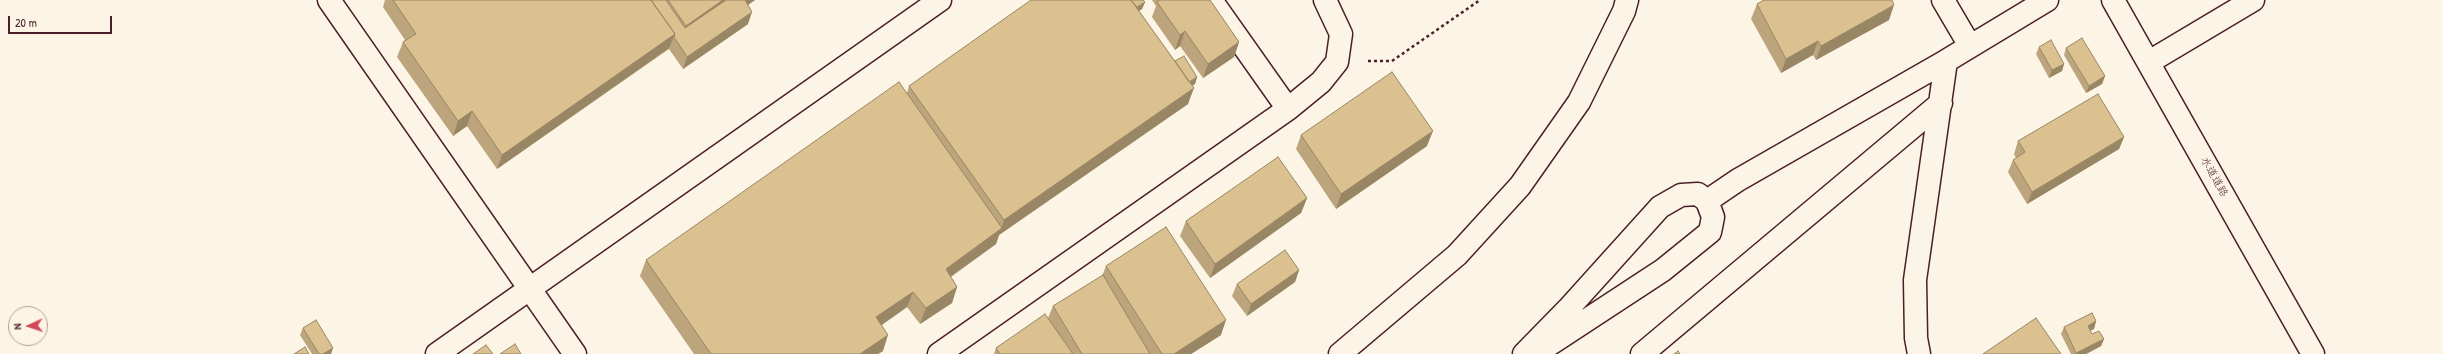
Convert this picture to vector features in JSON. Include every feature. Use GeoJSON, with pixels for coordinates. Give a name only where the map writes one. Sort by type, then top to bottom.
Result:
{"type":"FeatureCollection","features":[{"type":"Feature","properties":{"kind":"street"},"geometry":{"type":"LineString","coordinates":[[329,0],[574,354]]}},
{"type":"Feature","properties":{"kind":"street"},"geometry":{"type":"LineString","coordinates":[[437,354],[940,0]]}},
{"type":"Feature","properties":{"kind":"street"},"geometry":{"type":"LineString","coordinates":[[1211,0],[1288,109]]}},
{"type":"Feature","properties":{"kind":"street"},"geometry":{"type":"LineString","coordinates":[[939,354],[1288,109],[1321,82],[1337,62],[1341,34],[1325,0]]}},
{"type":"Feature","properties":{"kind":"street"},"geometry":{"type":"LineString","coordinates":[[1340,354],[1457,256],[1520,186],[1579,102],[1624,11],[1627,0]]}},
{"type":"Feature","properties":{"kind":"street"},"geometry":{"type":"LineString","coordinates":[[1944,0],[1970,46]]}},
{"type":"Feature","properties":{"kind":"street"},"geometry":{"type":"LineString","coordinates":[[1707,201],[1738,180],[1946,61],[2046,0]]}},
{"type":"Feature","properties":{"kind":"street","name":"水道道路"},"geometry":{"type":"LineString","coordinates":[[2113,0],[2313,354]]}},
{"type":"Feature","properties":{"kind":"street"},"geometry":{"type":"LineString","coordinates":[[2149,62],[2253,0]]}},
{"type":"Feature","properties":{"kind":"street"},"geometry":{"type":"LineString","coordinates":[[1919,354],[1916,338],[1915,280],[1946,61]]}},
{"type":"Feature","properties":{"kind":"street"},"geometry":{"type":"LineString","coordinates":[[1642,354],[1941,103]]}},
{"type":"Feature","properties":{"kind":"street"},"geometry":{"type":"LineString","coordinates":[[1524,354],[1568,309],[1660,207],[1681,195],[1698,194],[1707,201],[1713,217],[1710,232],[1663,270],[1535,354]]}},
{"type":"Feature","properties":{"kind":"path"},"geometry":{"type":"LineString","coordinates":[[1337,62],[1392,61],[1480,0]]}},
{"type":"Feature","properties":{"kind":"building"},"geometry":{"type":"Polygon","coordinates":[[[393,0],[651,0],[675,34],[502,155],[472,111],[458,121],[403,42],[416,34],[393,0]]]}},
{"type":"Feature","properties":{"kind":"building"},"geometry":{"type":"Polygon","coordinates":[[[651,0],[666,0],[685,28],[726,0],[745,0],[752,12],[687,57],[674,37],[675,34],[651,0]]]}},
{"type":"Feature","properties":{"kind":"building"},"geometry":{"type":"Polygon","coordinates":[[[668,0],[723,0],[686,26],[668,0]]]}},
{"type":"Feature","properties":{"kind":"building"},"geometry":{"type":"Polygon","coordinates":[[[1031,0],[1131,0],[1194,88],[1004,220],[909,86],[1031,0]]]}},
{"type":"Feature","properties":{"kind":"building"},"geometry":{"type":"Polygon","coordinates":[[[1131,0],[1143,0],[1145,2],[1137,7],[1131,0]]]}},
{"type":"Feature","properties":{"kind":"building"},"geometry":{"type":"Polygon","coordinates":[[[1160,0],[1210,0],[1239,42],[1208,64],[1185,31],[1180,35],[1157,2],[1160,0]]]}},
{"type":"Feature","properties":{"kind":"building"},"geometry":{"type":"Polygon","coordinates":[[[1764,0],[1892,0],[1894,5],[1821,46],[1818,41],[1786,59],[1757,4],[1764,0]]]}},
{"type":"Feature","properties":{"kind":"building"},"geometry":{"type":"Polygon","coordinates":[[[2082,38],[2105,76],[2089,86],[2066,48],[2082,38]]]}},
{"type":"Feature","properties":{"kind":"building"},"geometry":{"type":"Polygon","coordinates":[[[2051,40],[2064,64],[2052,70],[2039,47],[2051,40]]]}},
{"type":"Feature","properties":{"kind":"building"},"geometry":{"type":"Polygon","coordinates":[[[1184,56],[1197,77],[1189,82],[1175,61],[1184,56]]]}},
{"type":"Feature","properties":{"kind":"building"},"geometry":{"type":"Polygon","coordinates":[[[1392,72],[1433,131],[1341,194],[1301,135],[1392,72]]]}},
{"type":"Feature","properties":{"kind":"building"},"geometry":{"type":"Polygon","coordinates":[[[899,82],[1002,228],[946,269],[957,287],[926,308],[913,292],[876,317],[888,335],[860,354],[711,354],[646,260],[899,82]]]}},
{"type":"Feature","properties":{"kind":"building"},"geometry":{"type":"Polygon","coordinates":[[[2098,94],[2124,137],[2032,192],[2013,160],[2025,152],[2018,141],[2098,94]]]}},
{"type":"Feature","properties":{"kind":"building"},"geometry":{"type":"Polygon","coordinates":[[[1278,157],[1307,198],[1215,264],[1186,221],[1278,157]]]}},
{"type":"Feature","properties":{"kind":"building"},"geometry":{"type":"Polygon","coordinates":[[[1166,227],[1226,320],[1174,354],[1162,354],[1106,266],[1166,227]]]}},
{"type":"Feature","properties":{"kind":"building"},"geometry":{"type":"Polygon","coordinates":[[[1285,250],[1299,270],[1251,304],[1237,284],[1285,250]]]}},
{"type":"Feature","properties":{"kind":"building"},"geometry":{"type":"Polygon","coordinates":[[[1103,275],[1150,354],[1082,354],[1053,306],[1103,275]]]}},
{"type":"Feature","properties":{"kind":"building"},"geometry":{"type":"Polygon","coordinates":[[[2092,313],[2096,321],[2088,326],[2092,334],[2099,331],[2104,339],[2076,353],[2064,327],[2092,313]]]}},
{"type":"Feature","properties":{"kind":"building"},"geometry":{"type":"Polygon","coordinates":[[[1045,314],[1073,354],[1000,354],[996,348],[1045,314]]]}},
{"type":"Feature","properties":{"kind":"building"},"geometry":{"type":"Polygon","coordinates":[[[2036,318],[2061,354],[1983,354],[2036,318]]]}},
{"type":"Feature","properties":{"kind":"building"},"geometry":{"type":"Polygon","coordinates":[[[316,320],[333,348],[323,354],[319,354],[303,328],[316,320]]]}},
{"type":"Feature","properties":{"kind":"building"},"geometry":{"type":"Polygon","coordinates":[[[515,344],[521,354],[500,354],[515,344]]]}},
{"type":"Feature","properties":{"kind":"building"},"geometry":{"type":"Polygon","coordinates":[[[486,345],[493,354],[473,354],[486,345]]]}},
{"type":"Feature","properties":{"kind":"building"},"geometry":{"type":"Polygon","coordinates":[[[305,347],[309,354],[294,354],[305,347]]]}}]}
